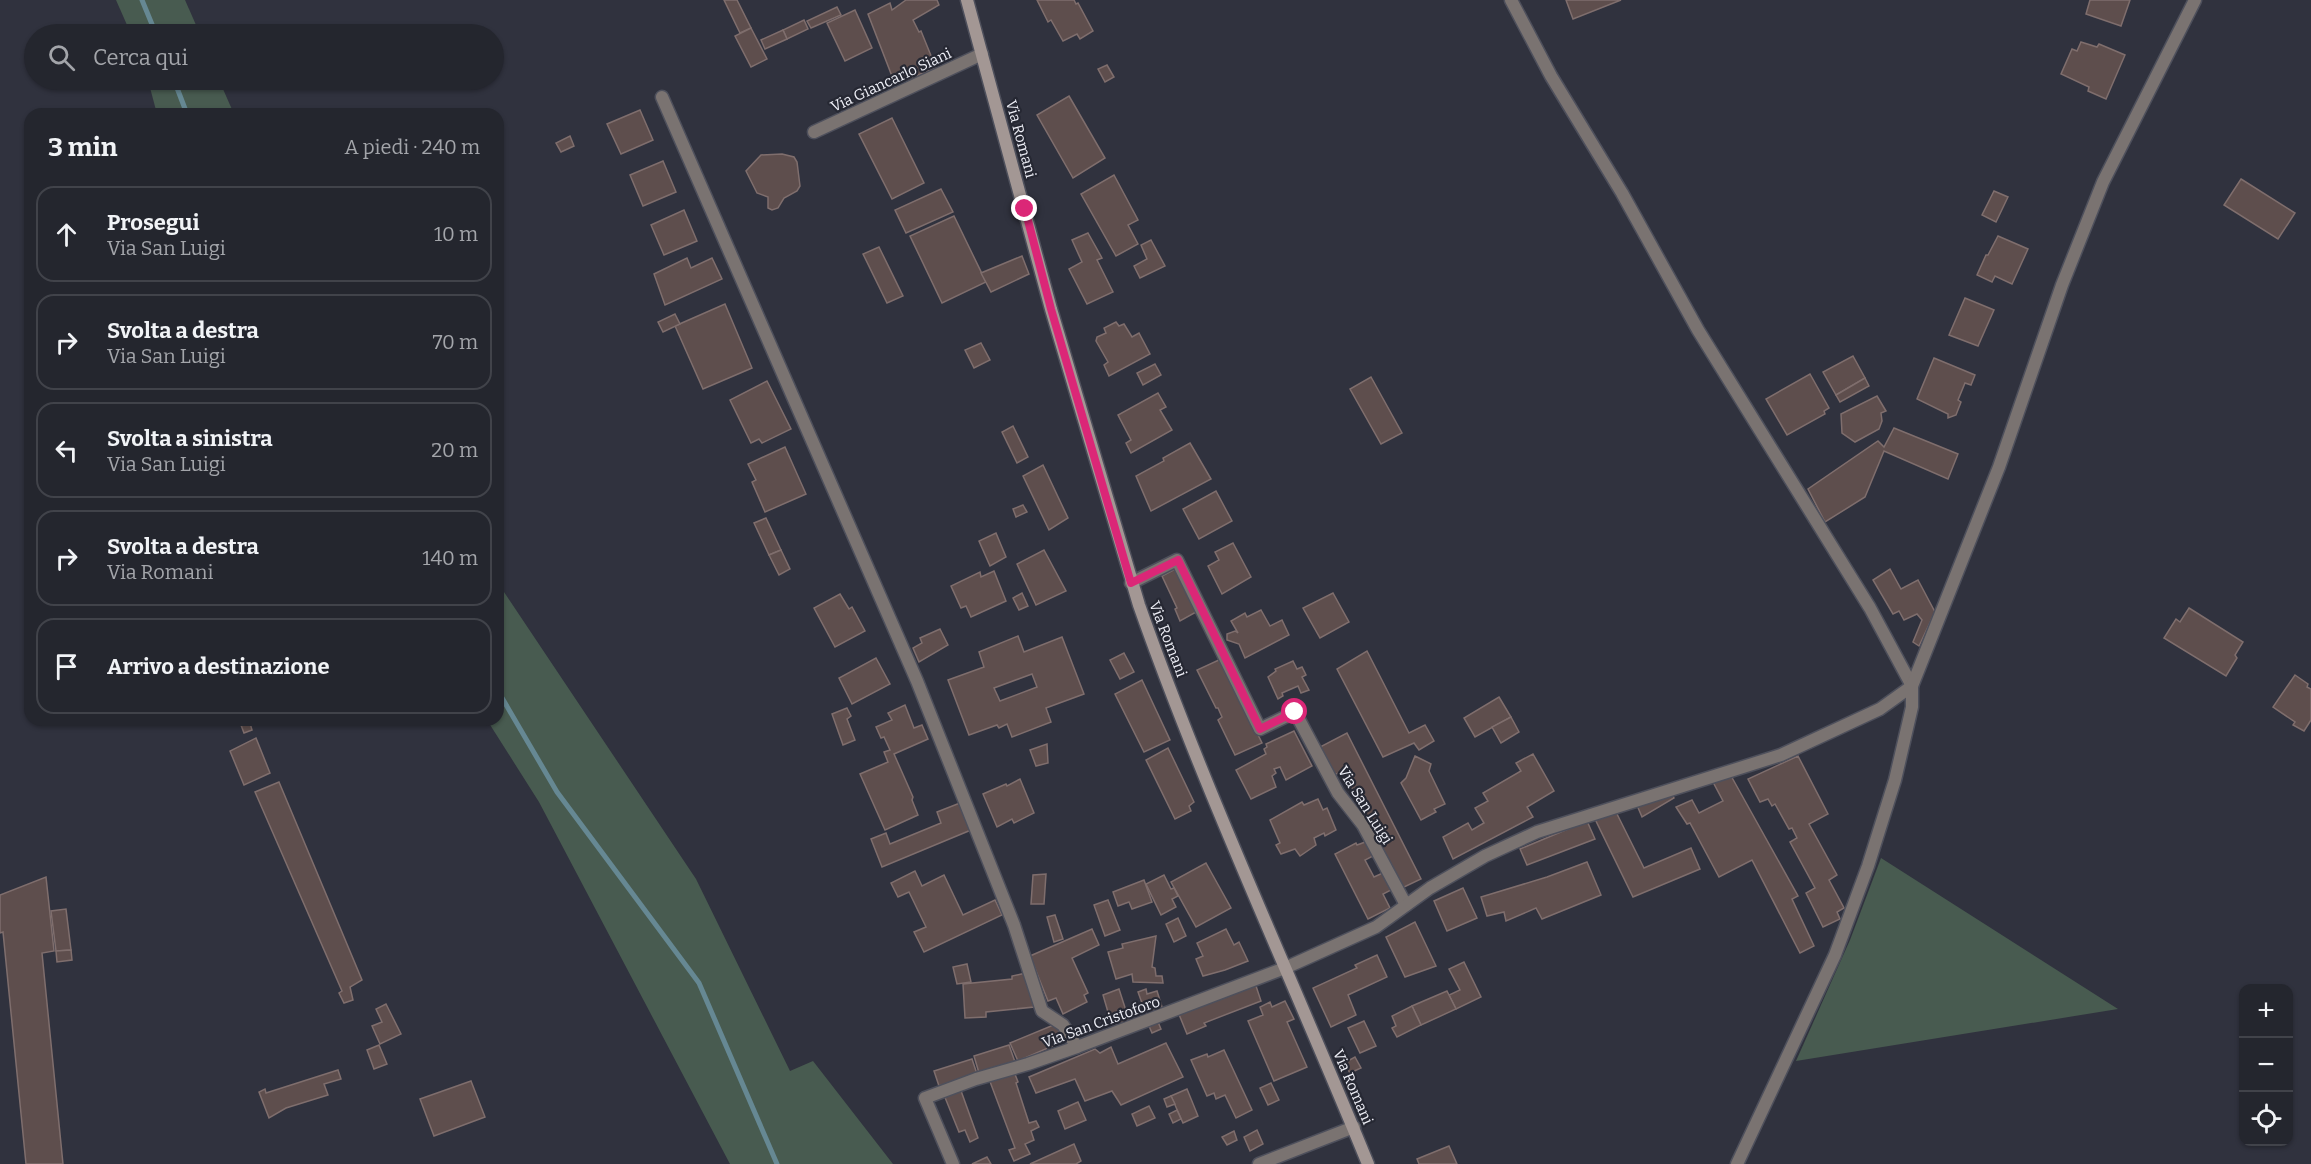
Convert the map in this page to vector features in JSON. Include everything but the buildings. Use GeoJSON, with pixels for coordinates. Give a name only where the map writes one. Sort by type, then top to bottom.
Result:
{"type":"FeatureCollection","features":[{"type":"Feature","properties":{"kind":"street","name":"Via Romani"},"geometry":{"type":"LineString","coordinates":[[967,0],[1051,309],[1131,583],[1156,653],[1368,1164]]}},
{"type":"Feature","properties":{"kind":"street"},"geometry":{"type":"LineString","coordinates":[[1511,0],[1551,76],[1622,193],[1698,330],[1870,608],[1912,686]]}},
{"type":"Feature","properties":{"kind":"street"},"geometry":{"type":"LineString","coordinates":[[1737,1164],[1835,955],[1860,889],[1894,780],[1912,707],[1912,686],[1999,467],[2062,285],[2103,182],[2195,0]]}},
{"type":"Feature","properties":{"kind":"street","name":"Via Giancarlo Siani"},"geometry":{"type":"LineString","coordinates":[[814,132],[982,54]]}},
{"type":"Feature","properties":{"kind":"street"},"geometry":{"type":"LineString","coordinates":[[662,97],[921,692],[1006,905],[1042,1011],[1063,1025],[1077,1047]]}},
{"type":"Feature","properties":{"kind":"street","name":"Via San Luigi"},"geometry":{"type":"LineString","coordinates":[[1131,583],[1178,560],[1260,729],[1295,712],[1338,794],[1363,825],[1406,905]]}},
{"type":"Feature","properties":{"kind":"street","name":"Via San Cristoforo"},"geometry":{"type":"LineString","coordinates":[[953,1164],[925,1098],[1077,1047],[1286,968],[1376,927],[1430,888],[1485,856],[1537,832],[1781,755],[1880,709],[1912,686]]}},
{"type":"Feature","properties":{"kind":"street"},"geometry":{"type":"LineString","coordinates":[[1259,1164],[1354,1127]]}},
{"type":"Feature","properties":{"kind":"green space"},"geometry":{"type":"Polygon","coordinates":[[[116,0],[185,0],[196,24],[127,24],[116,0]]]}},
{"type":"Feature","properties":{"kind":"green space"},"geometry":{"type":"Polygon","coordinates":[[[151,90],[223,90],[231,108],[155,108],[151,90]]]}},
{"type":"Feature","properties":{"kind":"green space"},"geometry":{"type":"Polygon","coordinates":[[[504,592],[696,879],[790,1071],[813,1061],[893,1164],[730,1164],[539,802],[491,726],[504,726],[504,592]]]}},
{"type":"Feature","properties":{"kind":"green space"},"geometry":{"type":"Polygon","coordinates":[[[1881,858],[2118,1009],[1796,1061],[1850,940],[1881,858]]]}},
{"type":"Feature","properties":{"kind":"waterway"},"geometry":{"type":"LineString","coordinates":[[142,0],[152,24]]}},
{"type":"Feature","properties":{"kind":"waterway"},"geometry":{"type":"LineString","coordinates":[[178,90],[185,108]]}},
{"type":"Feature","properties":{"kind":"waterway"},"geometry":{"type":"LineString","coordinates":[[504,701],[557,792],[699,983],[777,1164]]}},
{"type":"Feature","properties":{"kind":"route"},"geometry":{"type":"LineString","coordinates":[[1025,209],[1051,309],[1131,583],[1178,560],[1260,729],[1295,712]]}}]}
